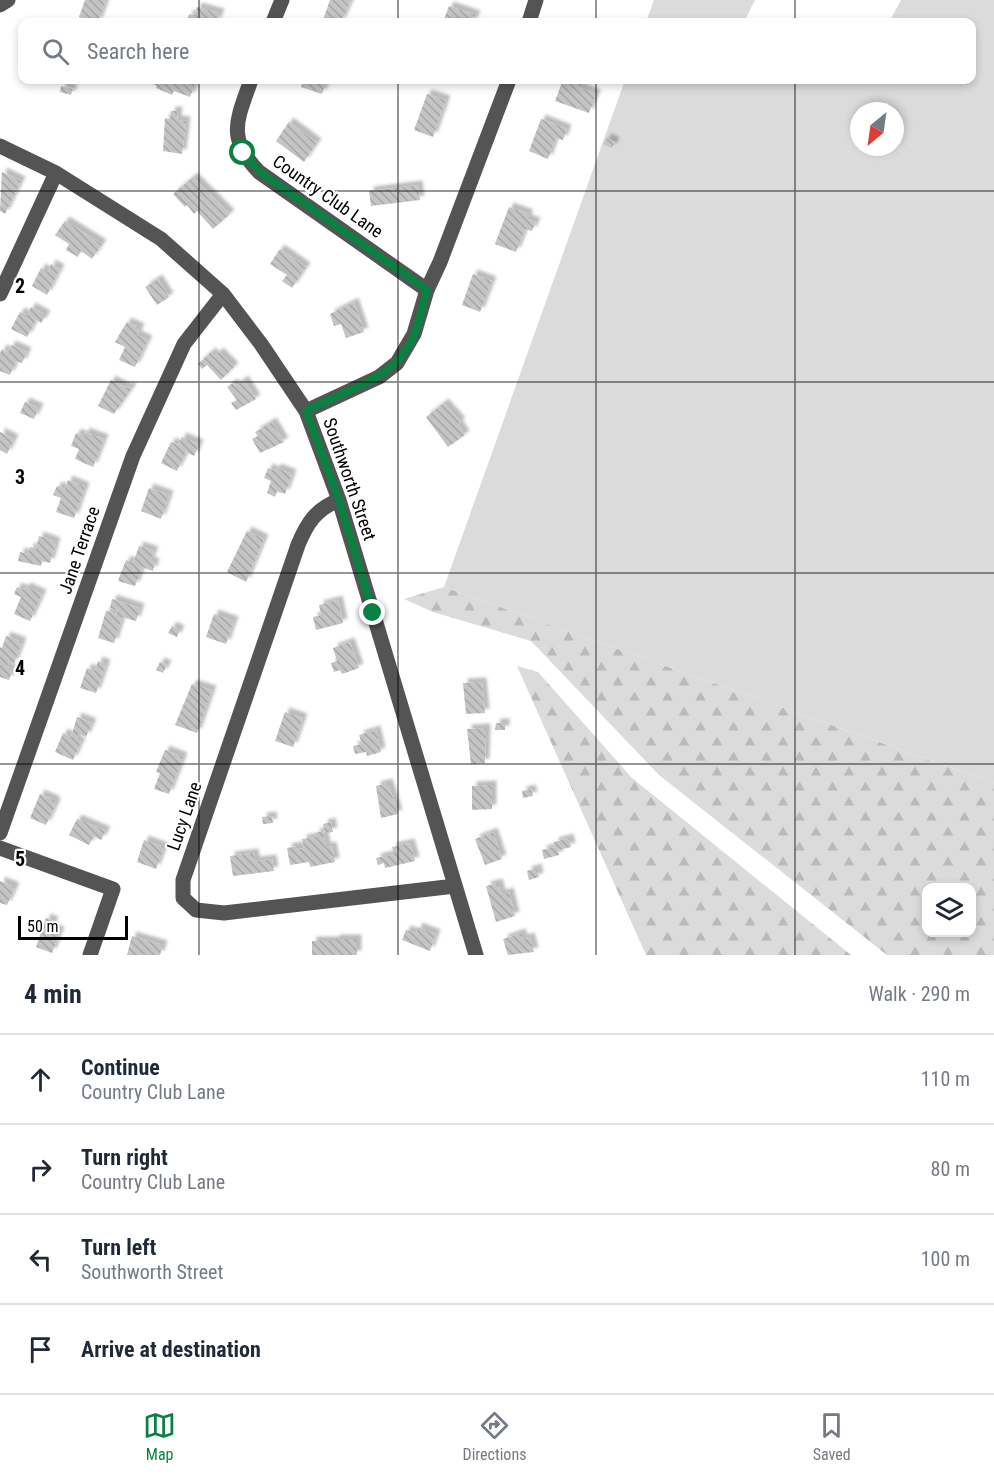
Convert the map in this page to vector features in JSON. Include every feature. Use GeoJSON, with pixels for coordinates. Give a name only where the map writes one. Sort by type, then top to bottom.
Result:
{"type":"FeatureCollection","features":[{"type":"Feature","properties":{"kind":"street"},"geometry":{"type":"LineString","coordinates":[[0,5],[8,0]]}},
{"type":"Feature","properties":{"kind":"street"},"geometry":{"type":"LineString","coordinates":[[275,18],[282,0]]}},
{"type":"Feature","properties":{"kind":"street"},"geometry":{"type":"LineString","coordinates":[[530,18],[536,0]]}},
{"type":"Feature","properties":{"kind":"street","name":"Country Club Lane"},"geometry":{"type":"LineString","coordinates":[[250,84],[237,121],[236,137],[247,160],[260,172],[427,290]]}},
{"type":"Feature","properties":{"kind":"street"},"geometry":{"type":"LineString","coordinates":[[306,411],[379,377],[397,363],[414,334],[427,290],[507,84]]}},
{"type":"Feature","properties":{"kind":"street","name":"Southworth Street"},"geometry":{"type":"LineString","coordinates":[[0,146],[56,174],[161,239],[223,294],[261,344],[306,411],[339,500],[476,955]]}},
{"type":"Feature","properties":{"kind":"street"},"geometry":{"type":"LineString","coordinates":[[0,294],[56,174]]}},
{"type":"Feature","properties":{"kind":"street","name":"Jane Terrace"},"geometry":{"type":"LineString","coordinates":[[0,833],[133,456],[184,344],[223,294]]}},
{"type":"Feature","properties":{"kind":"street","name":"Lucy Lane"},"geometry":{"type":"LineString","coordinates":[[339,500],[318,511],[304,531],[298,545],[183,880],[183,898],[196,910],[224,913],[455,885]]}},
{"type":"Feature","properties":{"kind":"street"},"geometry":{"type":"LineString","coordinates":[[0,848],[113,889],[90,955]]}},
{"type":"Feature","properties":{"kind":"green space"},"geometry":{"type":"Polygon","coordinates":[[[654,0],[755,0],[746,18],[647,18],[654,0]]]}},
{"type":"Feature","properties":{"kind":"green space"},"geometry":{"type":"Polygon","coordinates":[[[901,0],[994,0],[994,783],[444,587],[624,84],[976,84],[976,18],[891,18],[901,0]]]}},
{"type":"Feature","properties":{"kind":"green space"},"geometry":{"type":"Polygon","coordinates":[[[444,587],[994,783],[994,955],[887,955],[659,775],[531,641],[433,612],[404,599],[444,587]]]}},
{"type":"Feature","properties":{"kind":"green space"},"geometry":{"type":"Polygon","coordinates":[[[517,666],[538,672],[632,778],[851,955],[646,955],[517,666]]]}},
{"type":"Feature","properties":{"kind":"building"},"geometry":{"type":"Polygon","coordinates":[[[85,0],[106,0],[99,18],[79,17],[85,0]]]}},
{"type":"Feature","properties":{"kind":"building"},"geometry":{"type":"Polygon","coordinates":[[[330,0],[351,0],[343,18],[324,18],[330,0]]]}},
{"type":"Feature","properties":{"kind":"building"},"geometry":{"type":"Polygon","coordinates":[[[449,6],[476,15],[475,18],[444,18],[449,6]]]}},
{"type":"Feature","properties":{"kind":"building"},"geometry":{"type":"Polygon","coordinates":[[[197,7],[220,13],[218,18],[188,18],[189,14],[195,15],[197,7]]]}},
{"type":"Feature","properties":{"kind":"building"},"geometry":{"type":"Polygon","coordinates":[[[153,84],[195,84],[190,97],[174,91],[172,95],[156,88],[157,86],[153,84]]]}},
{"type":"Feature","properties":{"kind":"building"},"geometry":{"type":"Polygon","coordinates":[[[302,84],[326,84],[322,94],[301,87],[302,84]]]}},
{"type":"Feature","properties":{"kind":"building"},"geometry":{"type":"Polygon","coordinates":[[[561,84],[582,84],[581,88],[596,94],[589,113],[555,101],[561,84]]]}},
{"type":"Feature","properties":{"kind":"building"},"geometry":{"type":"Polygon","coordinates":[[[61,86],[73,89],[71,95],[60,92],[61,86]]]}},
{"type":"Feature","properties":{"kind":"building"},"geometry":{"type":"Polygon","coordinates":[[[427,94],[446,100],[433,137],[414,130],[427,94]]]}},
{"type":"Feature","properties":{"kind":"building"},"geometry":{"type":"Polygon","coordinates":[[[171,111],[178,111],[177,120],[186,121],[182,154],[163,151],[165,118],[170,119],[171,111]]]}},
{"type":"Feature","properties":{"kind":"building"},"geometry":{"type":"Polygon","coordinates":[[[541,119],[567,129],[563,140],[556,138],[548,159],[529,151],[541,119]]]}},
{"type":"Feature","properties":{"kind":"building"},"geometry":{"type":"Polygon","coordinates":[[[289,122],[317,143],[304,162],[276,141],[289,122]]]}},
{"type":"Feature","properties":{"kind":"building"},"geometry":{"type":"Polygon","coordinates":[[[607,138],[615,142],[612,148],[603,144],[607,138]]]}},
{"type":"Feature","properties":{"kind":"building"},"geometry":{"type":"Polygon","coordinates":[[[2,172],[21,181],[5,214],[0,211],[2,172]]]}},
{"type":"Feature","properties":{"kind":"building"},"geometry":{"type":"Polygon","coordinates":[[[193,177],[230,214],[213,229],[197,211],[194,214],[173,194],[193,177]]]}},
{"type":"Feature","properties":{"kind":"building"},"geometry":{"type":"Polygon","coordinates":[[[418,185],[420,200],[371,206],[369,191],[418,185]]]}},
{"type":"Feature","properties":{"kind":"building"},"geometry":{"type":"Polygon","coordinates":[[[509,207],[529,214],[527,219],[536,222],[532,231],[525,229],[516,252],[495,244],[509,207]]]}},
{"type":"Feature","properties":{"kind":"building"},"geometry":{"type":"Polygon","coordinates":[[[65,221],[102,244],[92,259],[81,251],[78,257],[66,250],[69,244],[55,235],[65,221]]]}},
{"type":"Feature","properties":{"kind":"building"},"geometry":{"type":"Polygon","coordinates":[[[280,249],[306,267],[292,288],[282,281],[287,275],[270,264],[280,249]]]}},
{"type":"Feature","properties":{"kind":"building"},"geometry":{"type":"Polygon","coordinates":[[[51,264],[60,269],[47,295],[32,286],[41,268],[48,272],[51,264]]]}},
{"type":"Feature","properties":{"kind":"building"},"geometry":{"type":"Polygon","coordinates":[[[473,274],[492,281],[480,312],[462,305],[473,274]]]}},
{"type":"Feature","properties":{"kind":"building"},"geometry":{"type":"Polygon","coordinates":[[[158,279],[169,297],[157,305],[145,287],[158,279]]]}},
{"type":"Feature","properties":{"kind":"building"},"geometry":{"type":"Polygon","coordinates":[[[354,302],[364,332],[346,338],[341,324],[334,326],[330,314],[354,302]]]}},
{"type":"Feature","properties":{"kind":"building"},"geometry":{"type":"Polygon","coordinates":[[[31,307],[46,315],[41,323],[36,320],[27,337],[11,329],[20,312],[27,315],[31,307]]]}},
{"type":"Feature","properties":{"kind":"building"},"geometry":{"type":"Polygon","coordinates":[[[127,322],[140,328],[137,335],[148,340],[135,367],[119,360],[125,347],[115,342],[127,322]]]}},
{"type":"Feature","properties":{"kind":"building"},"geometry":{"type":"Polygon","coordinates":[[[11,345],[27,352],[22,363],[16,361],[10,375],[0,371],[0,353],[2,349],[8,352],[11,345]]]}},
{"type":"Feature","properties":{"kind":"building"},"geometry":{"type":"Polygon","coordinates":[[[211,352],[215,356],[219,352],[234,367],[221,380],[207,365],[202,369],[198,364],[211,352]]]}},
{"type":"Feature","properties":{"kind":"building"},"geometry":{"type":"Polygon","coordinates":[[[111,380],[132,388],[114,414],[98,406],[111,380]]]}},
{"type":"Feature","properties":{"kind":"building"},"geometry":{"type":"Polygon","coordinates":[[[244,380],[256,399],[236,410],[231,403],[237,400],[227,387],[233,383],[235,386],[244,380]]]}},
{"type":"Feature","properties":{"kind":"building"},"geometry":{"type":"Polygon","coordinates":[[[25,402],[39,408],[34,419],[20,413],[25,402]]]}},
{"type":"Feature","properties":{"kind":"building"},"geometry":{"type":"Polygon","coordinates":[[[444,403],[461,422],[458,424],[465,435],[448,447],[426,417],[444,403]]]}},
{"type":"Feature","properties":{"kind":"building"},"geometry":{"type":"Polygon","coordinates":[[[272,422],[284,442],[260,453],[252,439],[258,436],[255,432],[272,422]]]}},
{"type":"Feature","properties":{"kind":"building"},"geometry":{"type":"Polygon","coordinates":[[[0,432],[14,439],[7,454],[0,450],[0,432]]]}},
{"type":"Feature","properties":{"kind":"building"},"geometry":{"type":"Polygon","coordinates":[[[85,432],[104,439],[93,467],[75,459],[79,449],[71,446],[76,433],[84,436],[85,432]]]}},
{"type":"Feature","properties":{"kind":"building"},"geometry":{"type":"Polygon","coordinates":[[[182,437],[199,444],[194,456],[186,452],[177,471],[161,463],[171,442],[178,445],[182,437]]]}},
{"type":"Feature","properties":{"kind":"building"},"geometry":{"type":"Polygon","coordinates":[[[268,468],[275,471],[277,468],[292,474],[285,494],[277,491],[275,497],[267,493],[271,481],[264,478],[268,468]]]}},
{"type":"Feature","properties":{"kind":"building"},"geometry":{"type":"Polygon","coordinates":[[[68,480],[85,487],[74,518],[56,512],[61,498],[53,495],[57,486],[65,489],[68,480]]]}},
{"type":"Feature","properties":{"kind":"building"},"geometry":{"type":"Polygon","coordinates":[[[149,488],[169,495],[161,519],[141,511],[149,488]]]}},
{"type":"Feature","properties":{"kind":"building"},"geometry":{"type":"Polygon","coordinates":[[[247,531],[264,539],[246,582],[227,572],[247,531]]]}},
{"type":"Feature","properties":{"kind":"building"},"geometry":{"type":"Polygon","coordinates":[[[39,536],[56,542],[50,563],[42,561],[41,566],[18,561],[20,552],[28,554],[30,547],[36,549],[39,536]]]}},
{"type":"Feature","properties":{"kind":"building"},"geometry":{"type":"Polygon","coordinates":[[[139,546],[154,551],[150,561],[155,563],[153,571],[142,567],[135,586],[118,581],[126,560],[133,563],[139,546]]]}},
{"type":"Feature","properties":{"kind":"building"},"geometry":{"type":"Polygon","coordinates":[[[17,587],[24,590],[26,587],[42,594],[30,621],[14,614],[21,597],[14,594],[17,587]]]}},
{"type":"Feature","properties":{"kind":"building"},"geometry":{"type":"Polygon","coordinates":[[[112,599],[140,608],[136,621],[122,617],[114,643],[98,638],[106,611],[116,614],[118,611],[110,608],[112,599]]]}},
{"type":"Feature","properties":{"kind":"building"},"geometry":{"type":"Polygon","coordinates":[[[338,600],[343,623],[316,630],[313,617],[321,615],[319,605],[338,600]]]}},
{"type":"Feature","properties":{"kind":"building"},"geometry":{"type":"Polygon","coordinates":[[[214,614],[234,621],[226,644],[206,637],[214,614]]]}},
{"type":"Feature","properties":{"kind":"building"},"geometry":{"type":"Polygon","coordinates":[[[172,626],[180,630],[177,637],[168,633],[172,626]]]}},
{"type":"Feature","properties":{"kind":"building"},"geometry":{"type":"Polygon","coordinates":[[[6,636],[22,642],[14,664],[9,662],[7,667],[13,669],[9,680],[0,677],[0,647],[2,648],[6,636]]]}},
{"type":"Feature","properties":{"kind":"building"},"geometry":{"type":"Polygon","coordinates":[[[350,642],[359,668],[342,674],[340,670],[334,672],[331,663],[337,661],[333,648],[350,642]]]}},
{"type":"Feature","properties":{"kind":"building"},"geometry":{"type":"Polygon","coordinates":[[[98,661],[106,664],[96,693],[80,688],[87,668],[95,671],[98,661]]]}},
{"type":"Feature","properties":{"kind":"building"},"geometry":{"type":"Polygon","coordinates":[[[160,662],[167,665],[163,673],[156,670],[160,662]]]}},
{"type":"Feature","properties":{"kind":"building"},"geometry":{"type":"Polygon","coordinates":[[[482,682],[485,713],[466,714],[463,683],[482,682]]]}},
{"type":"Feature","properties":{"kind":"building"},"geometry":{"type":"Polygon","coordinates":[[[192,684],[212,690],[197,733],[175,725],[192,684]]]}},
{"type":"Feature","properties":{"kind":"building"},"geometry":{"type":"Polygon","coordinates":[[[285,712],[303,718],[293,747],[275,741],[285,712]]]}},
{"type":"Feature","properties":{"kind":"building"},"geometry":{"type":"Polygon","coordinates":[[[77,717],[92,723],[86,737],[79,734],[76,740],[81,742],[73,760],[55,752],[63,733],[71,737],[77,717]]]}},
{"type":"Feature","properties":{"kind":"building"},"geometry":{"type":"Polygon","coordinates":[[[496,723],[505,723],[505,730],[495,730],[496,723]]]}},
{"type":"Feature","properties":{"kind":"building"},"geometry":{"type":"Polygon","coordinates":[[[486,728],[485,763],[471,764],[467,729],[486,728]]]}},
{"type":"Feature","properties":{"kind":"building"},"geometry":{"type":"Polygon","coordinates":[[[376,730],[381,752],[367,756],[366,752],[355,754],[353,746],[362,744],[359,735],[376,730]]]}},
{"type":"Feature","properties":{"kind":"building"},"geometry":{"type":"Polygon","coordinates":[[[165,750],[183,757],[169,794],[154,789],[160,773],[156,772],[165,750]]]}},
{"type":"Feature","properties":{"kind":"building"},"geometry":{"type":"Polygon","coordinates":[[[388,783],[398,814],[381,818],[376,786],[388,783]]]}},
{"type":"Feature","properties":{"kind":"building"},"geometry":{"type":"Polygon","coordinates":[[[492,785],[492,809],[472,810],[472,786],[492,785]]]}},
{"type":"Feature","properties":{"kind":"building"},"geometry":{"type":"Polygon","coordinates":[[[531,789],[533,796],[523,798],[522,791],[531,789]]]}},
{"type":"Feature","properties":{"kind":"building"},"geometry":{"type":"Polygon","coordinates":[[[40,794],[54,800],[56,804],[46,825],[30,818],[40,794]]]}},
{"type":"Feature","properties":{"kind":"building"},"geometry":{"type":"Polygon","coordinates":[[[272,816],[273,823],[263,824],[262,817],[272,816]]]}},
{"type":"Feature","properties":{"kind":"building"},"geometry":{"type":"Polygon","coordinates":[[[77,819],[106,831],[101,840],[94,836],[89,845],[69,835],[77,819]]]}},
{"type":"Feature","properties":{"kind":"building"},"geometry":{"type":"Polygon","coordinates":[[[331,822],[333,832],[325,833],[323,824],[331,822]]]}},
{"type":"Feature","properties":{"kind":"building"},"geometry":{"type":"Polygon","coordinates":[[[323,831],[326,847],[332,846],[335,862],[310,867],[309,862],[290,865],[287,848],[298,846],[299,849],[304,848],[302,839],[316,837],[315,833],[323,831]]]}},
{"type":"Feature","properties":{"kind":"building"},"geometry":{"type":"Polygon","coordinates":[[[493,832],[502,859],[485,865],[475,839],[493,832]]]}},
{"type":"Feature","properties":{"kind":"building"},"geometry":{"type":"Polygon","coordinates":[[[569,838],[571,847],[558,850],[559,855],[544,859],[542,850],[555,847],[554,842],[569,838]]]}},
{"type":"Feature","properties":{"kind":"building"},"geometry":{"type":"Polygon","coordinates":[[[144,840],[164,847],[156,869],[137,862],[144,840]]]}},
{"type":"Feature","properties":{"kind":"building"},"geometry":{"type":"Polygon","coordinates":[[[410,843],[415,861],[385,868],[384,863],[378,865],[376,858],[394,854],[392,847],[410,843]]]}},
{"type":"Feature","properties":{"kind":"building"},"geometry":{"type":"Polygon","coordinates":[[[254,853],[255,861],[272,859],[274,871],[233,876],[230,856],[254,853]]]}},
{"type":"Feature","properties":{"kind":"building"},"geometry":{"type":"Polygon","coordinates":[[[537,868],[539,877],[529,880],[527,871],[537,868]]]}},
{"type":"Feature","properties":{"kind":"building"},"geometry":{"type":"Polygon","coordinates":[[[0,881],[15,887],[7,905],[0,903],[0,881]]]}},
{"type":"Feature","properties":{"kind":"building"},"geometry":{"type":"Polygon","coordinates":[[[498,883],[501,894],[509,892],[515,916],[496,922],[486,886],[498,883]]]}},
{"type":"Feature","properties":{"kind":"building"},"geometry":{"type":"Polygon","coordinates":[[[46,918],[54,921],[51,928],[60,931],[52,953],[36,947],[46,918]]]}},
{"type":"Feature","properties":{"kind":"building"},"geometry":{"type":"Polygon","coordinates":[[[418,927],[436,934],[430,951],[402,940],[406,930],[416,933],[418,927]]]}},
{"type":"Feature","properties":{"kind":"building"},"geometry":{"type":"Polygon","coordinates":[[[521,933],[523,939],[530,937],[534,952],[508,955],[503,939],[521,933]]]}},
{"type":"Feature","properties":{"kind":"building"},"geometry":{"type":"Polygon","coordinates":[[[132,936],[163,945],[160,955],[127,955],[132,936]]]}},
{"type":"Feature","properties":{"kind":"building"},"geometry":{"type":"Polygon","coordinates":[[[335,939],[357,939],[357,955],[312,955],[312,941],[335,941],[335,939]]]}},
{"type":"Feature","properties":{"kind":"route"},"geometry":{"type":"LineString","coordinates":[[243,153],[260,172],[427,290],[414,334],[397,363],[379,377],[327,399],[306,411],[339,500],[373,613]]}}]}
